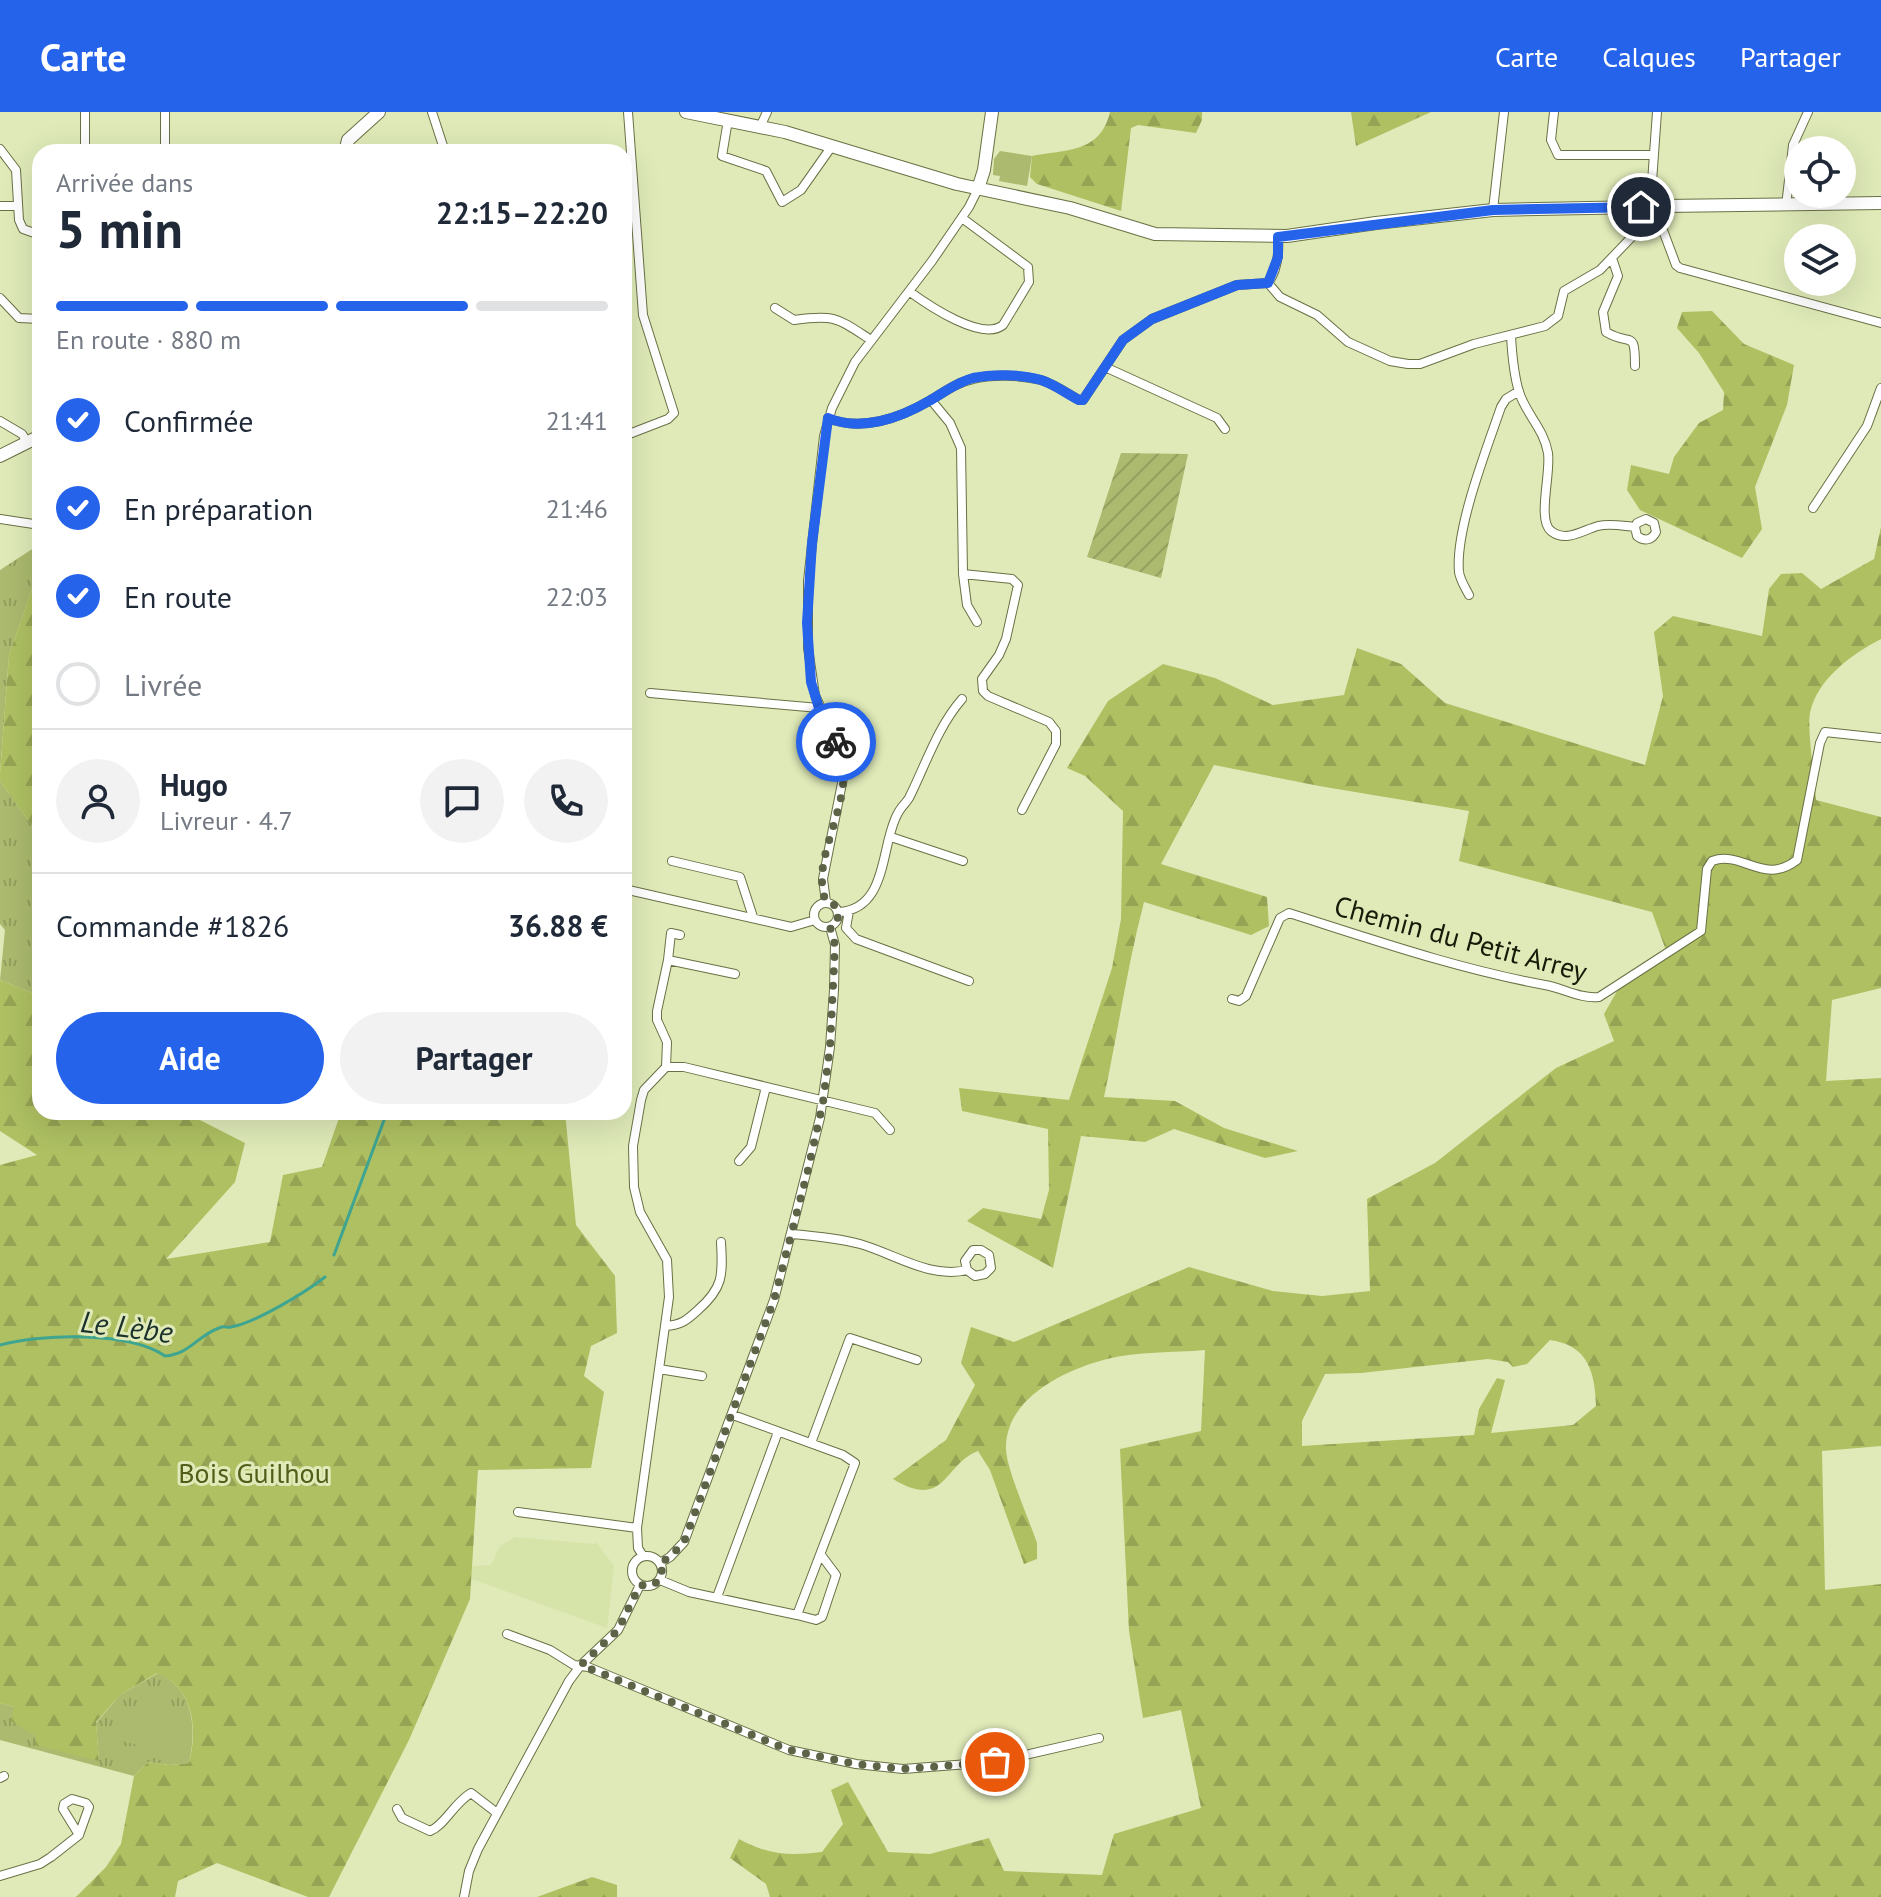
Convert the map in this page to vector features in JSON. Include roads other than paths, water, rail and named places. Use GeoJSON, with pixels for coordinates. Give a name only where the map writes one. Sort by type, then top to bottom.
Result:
{"type":"FeatureCollection","features":[{"type":"Feature","properties":{"kind":"street"},"geometry":{"type":"LineString","coordinates":[[85,112],[85,144]]}},
{"type":"Feature","properties":{"kind":"street"},"geometry":{"type":"LineString","coordinates":[[165,112],[165,144]]}},
{"type":"Feature","properties":{"kind":"street"},"geometry":{"type":"LineString","coordinates":[[347,144],[379,112]]}},
{"type":"Feature","properties":{"kind":"street"},"geometry":{"type":"LineString","coordinates":[[432,112],[442,144]]}},
{"type":"Feature","properties":{"kind":"street"},"geometry":{"type":"LineString","coordinates":[[628,112],[630,144]]}},
{"type":"Feature","properties":{"kind":"street"},"geometry":{"type":"LineString","coordinates":[[686,112],[760,127],[978,189],[1070,208],[1155,234],[1278,237],[1493,210],[1653,212],[1784,206]]}},
{"type":"Feature","properties":{"kind":"street"},"geometry":{"type":"LineString","coordinates":[[760,127],[767,112]]}},
{"type":"Feature","properties":{"kind":"street"},"geometry":{"type":"LineString","coordinates":[[826,902],[823,879],[844,773],[839,748],[819,708],[811,682],[807,599],[828,418],[855,362],[910,292],[962,218],[978,189],[984,170],[992,112]]}},
{"type":"Feature","properties":{"kind":"street"},"geometry":{"type":"LineString","coordinates":[[1493,210],[1504,112]]}},
{"type":"Feature","properties":{"kind":"street"},"geometry":{"type":"LineString","coordinates":[[1554,112],[1551,140],[1558,155],[1654,155]]}},
{"type":"Feature","properties":{"kind":"street"},"geometry":{"type":"LineString","coordinates":[[1657,112],[1651,196],[1643,202],[1653,212],[1676,265],[1881,323]]}},
{"type":"Feature","properties":{"kind":"street"},"geometry":{"type":"LineString","coordinates":[[1797,136],[1808,112]]}},
{"type":"Feature","properties":{"kind":"street"},"geometry":{"type":"LineString","coordinates":[[728,120],[722,156],[766,171],[782,202],[801,190],[832,146]]}},
{"type":"Feature","properties":{"kind":"street"},"geometry":{"type":"LineString","coordinates":[[0,149],[16,170],[19,220],[23,229],[32,232]]}},
{"type":"Feature","properties":{"kind":"street"},"geometry":{"type":"LineString","coordinates":[[632,166],[643,315],[674,413],[668,419],[632,433]]}},
{"type":"Feature","properties":{"kind":"street"},"geometry":{"type":"LineString","coordinates":[[1856,204],[1881,203]]}},
{"type":"Feature","properties":{"kind":"street"},"geometry":{"type":"LineString","coordinates":[[0,206],[18,206]]}},
{"type":"Feature","properties":{"kind":"street"},"geometry":{"type":"LineString","coordinates":[[1268,283],[1280,297],[1317,315],[1348,342],[1390,361],[1420,364],[1474,344],[1545,326],[1558,316],[1564,291],[1600,270],[1653,212]]}},
{"type":"Feature","properties":{"kind":"street"},"geometry":{"type":"LineString","coordinates":[[910,292],[940,313],[988,331],[997,330],[1003,325],[1029,282],[1028,267],[962,218]]}},
{"type":"Feature","properties":{"kind":"street"},"geometry":{"type":"LineString","coordinates":[[1268,283],[1278,257],[1278,237]]}},
{"type":"Feature","properties":{"kind":"street"},"geometry":{"type":"LineString","coordinates":[[1612,258],[1618,276],[1603,312],[1606,332],[1631,340],[1635,345],[1635,366]]}},
{"type":"Feature","properties":{"kind":"street"},"geometry":{"type":"LineString","coordinates":[[828,418],[840,422],[867,423],[909,412],[961,382],[991,377],[1044,381],[1083,400],[1123,340],[1152,319],[1237,285],[1268,283]]}},
{"type":"Feature","properties":{"kind":"street"},"geometry":{"type":"LineString","coordinates":[[0,298],[19,318],[32,319]]}},
{"type":"Feature","properties":{"kind":"street"},"geometry":{"type":"LineString","coordinates":[[775,308],[794,320],[821,316],[838,319],[871,340]]}},
{"type":"Feature","properties":{"kind":"street"},"geometry":{"type":"LineString","coordinates":[[1511,336],[1519,391],[1537,422],[1547,450],[1549,467],[1544,519],[1549,530],[1558,535],[1571,536],[1599,526],[1635,527]]}},
{"type":"Feature","properties":{"kind":"street"},"geometry":{"type":"LineString","coordinates":[[1105,367],[1217,418],[1225,429]]}},
{"type":"Feature","properties":{"kind":"street"},"geometry":{"type":"LineString","coordinates":[[1813,508],[1867,426],[1881,388]]}},
{"type":"Feature","properties":{"kind":"street"},"geometry":{"type":"LineString","coordinates":[[1469,595],[1459,568],[1464,529],[1501,407],[1506,399],[1519,391]]}},
{"type":"Feature","properties":{"kind":"street"},"geometry":{"type":"LineString","coordinates":[[931,400],[950,423],[961,448],[963,574],[967,605],[977,622]]}},
{"type":"Feature","properties":{"kind":"street"},"geometry":{"type":"LineString","coordinates":[[0,421],[22,434],[28,443]]}},
{"type":"Feature","properties":{"kind":"street"},"geometry":{"type":"LineString","coordinates":[[0,456],[32,441]]}},
{"type":"Feature","properties":{"kind":"street"},"geometry":{"type":"LineString","coordinates":[[0,519],[32,524]]}},
{"type":"Feature","properties":{"kind":"street"},"geometry":{"type":"LineString","coordinates":[[963,574],[1012,579],[1018,585],[1006,639],[982,679],[982,685],[988,696],[1049,722],[1056,731],[1056,744],[1022,810]]}},
{"type":"Feature","properties":{"kind":"street"},"geometry":{"type":"LineString","coordinates":[[650,693],[819,708]]}},
{"type":"Feature","properties":{"kind":"street"},"geometry":{"type":"LineString","coordinates":[[826,902],[816,908],[815,920],[821,926],[830,927],[844,912],[867,899],[876,885],[897,813],[907,801],[931,747],[962,699]]}},
{"type":"Feature","properties":{"kind":"street","name":"Chemin du Petit Arrey"},"geometry":{"type":"LineString","coordinates":[[1232,999],[1239,1001],[1246,996],[1280,918],[1289,913],[1481,972],[1563,988],[1591,998],[1599,997],[1701,931],[1707,869],[1712,861],[1725,858],[1755,869],[1775,871],[1797,860],[1820,743],[1825,732],[1881,738]]}},
{"type":"Feature","properties":{"kind":"street"},"geometry":{"type":"LineString","coordinates":[[891,837],[963,861]]}},
{"type":"Feature","properties":{"kind":"street"},"geometry":{"type":"LineString","coordinates":[[672,861],[740,877],[753,917]]}},
{"type":"Feature","properties":{"kind":"street"},"geometry":{"type":"LineString","coordinates":[[632,891],[791,927],[815,920]]}},
{"type":"Feature","properties":{"kind":"street"},"geometry":{"type":"LineString","coordinates":[[826,902],[844,912],[846,928],[856,939],[969,981]]}},
{"type":"Feature","properties":{"kind":"street"},"geometry":{"type":"LineString","coordinates":[[660,1563],[684,1542],[774,1300],[792,1234],[823,1102],[830,1047],[835,945],[830,927]]}},
{"type":"Feature","properties":{"kind":"street"},"geometry":{"type":"LineString","coordinates":[[643,1556],[638,1548],[637,1528],[669,1297],[667,1260],[640,1212],[634,1187],[633,1146],[644,1090],[666,1067],[667,1042],[657,1020],[657,1011],[671,933],[680,935]]}},
{"type":"Feature","properties":{"kind":"street"},"geometry":{"type":"LineString","coordinates":[[668,960],[735,974]]}},
{"type":"Feature","properties":{"kind":"street"},"geometry":{"type":"LineString","coordinates":[[666,1067],[684,1067],[875,1113],[890,1130]]}},
{"type":"Feature","properties":{"kind":"street"},"geometry":{"type":"LineString","coordinates":[[739,1161],[751,1147],[766,1087]]}},
{"type":"Feature","properties":{"kind":"street"},"geometry":{"type":"LineString","coordinates":[[792,1234],[832,1237],[862,1244],[941,1273],[967,1270]]}},
{"type":"Feature","properties":{"kind":"street"},"geometry":{"type":"LineString","coordinates":[[665,1326],[682,1325],[716,1294],[723,1268],[721,1242]]}},
{"type":"Feature","properties":{"kind":"street"},"geometry":{"type":"LineString","coordinates":[[811,1443],[850,1338],[917,1360]]}},
{"type":"Feature","properties":{"kind":"street"},"geometry":{"type":"LineString","coordinates":[[659,1369],[702,1376]]}},
{"type":"Feature","properties":{"kind":"street"},"geometry":{"type":"LineString","coordinates":[[733,1415],[843,1455],[855,1463],[797,1615]]}},
{"type":"Feature","properties":{"kind":"street"},"geometry":{"type":"LineString","coordinates":[[717,1597],[778,1432]]}},
{"type":"Feature","properties":{"kind":"street"},"geometry":{"type":"LineString","coordinates":[[518,1512],[637,1528]]}},
{"type":"Feature","properties":{"kind":"street"},"geometry":{"type":"LineString","coordinates":[[660,1580],[673,1587],[816,1620],[822,1617],[836,1575],[821,1555]]}},
{"type":"Feature","properties":{"kind":"street"},"geometry":{"type":"LineString","coordinates":[[643,1556],[652,1556],[660,1563],[660,1580],[651,1586],[640,1585],[632,1572],[634,1563],[643,1556]]}},
{"type":"Feature","properties":{"kind":"street"},"geometry":{"type":"LineString","coordinates":[[464,1897],[472,1860],[562,1693],[581,1665],[618,1630],[640,1585]]}},
{"type":"Feature","properties":{"kind":"street"},"geometry":{"type":"LineString","coordinates":[[507,1634],[550,1650],[574,1665],[581,1665],[789,1750],[856,1764],[903,1769],[995,1762],[1099,1738]]}},
{"type":"Feature","properties":{"kind":"street"},"geometry":{"type":"LineString","coordinates":[[397,1809],[402,1818],[430,1831],[438,1828],[456,1803],[471,1793],[497,1813]]}},
{"type":"Feature","properties":{"kind":"street"},"geometry":{"type":"LineString","coordinates":[[0,1876],[40,1864],[79,1835]]}},
{"type":"Feature","properties":{"kind":"waterway","name":"Le Lèbe"},"geometry":{"type":"LineString","coordinates":[[334,1255],[384,1120]]}},
{"type":"Feature","properties":{"kind":"waterway","name":"Le Lèbe"},"geometry":{"type":"LineString","coordinates":[[0,1345],[84,1337],[130,1342],[165,1356],[174,1355],[219,1328],[241,1324],[266,1313],[325,1277]]}},
{"type":"Feature","properties":{"kind":"park label","name":"Bois Guilhou"},"geometry":{"type":"Point","coordinates":[254,1472]}}]}
